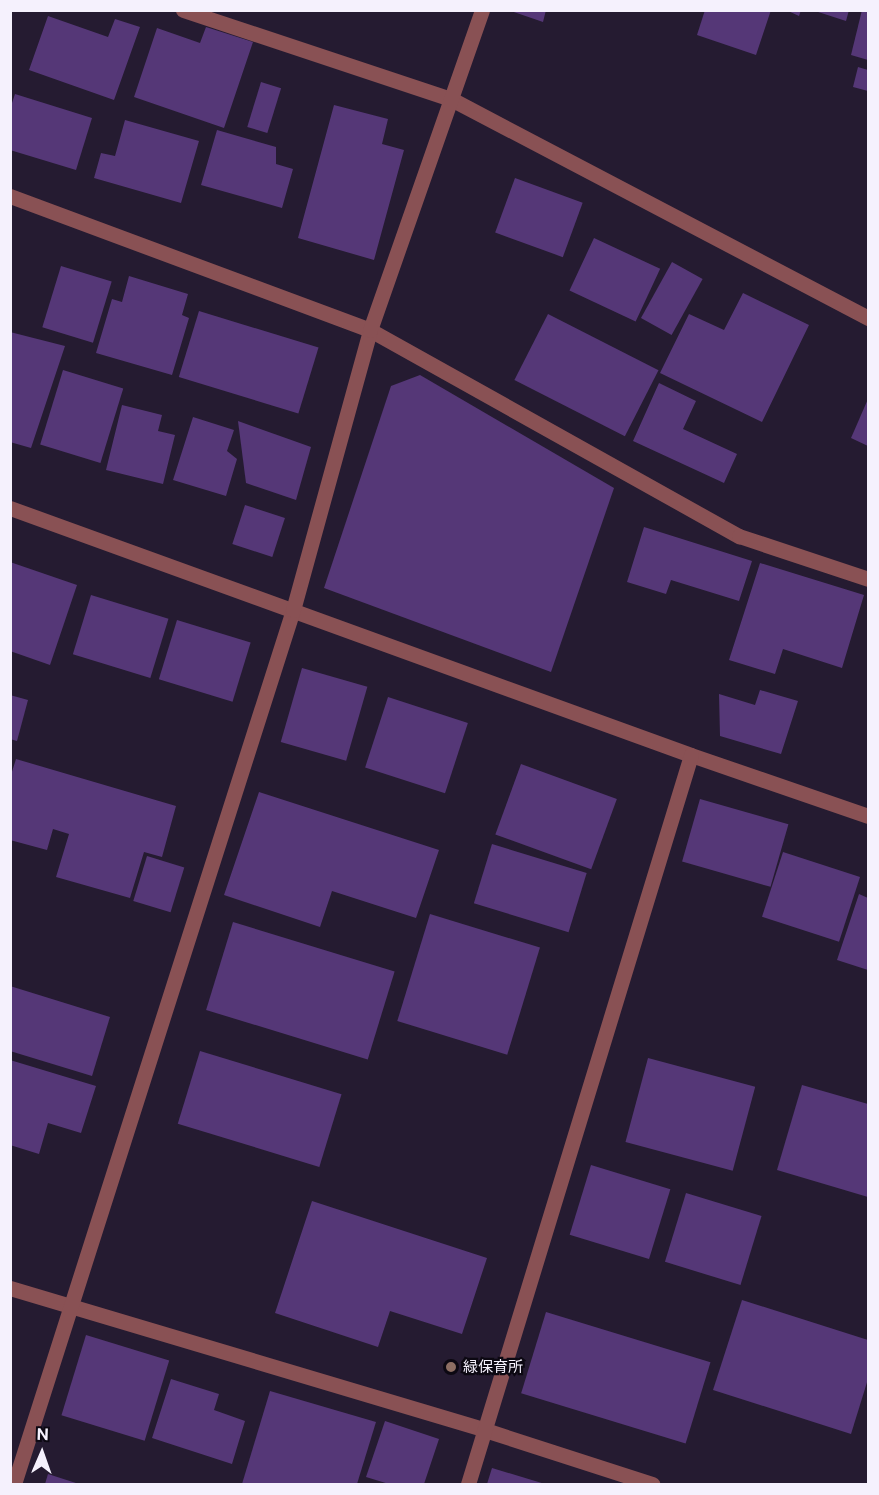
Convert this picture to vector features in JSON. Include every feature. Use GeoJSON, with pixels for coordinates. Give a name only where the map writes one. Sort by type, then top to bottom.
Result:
{"type":"FeatureCollection","features":[{"type":"Feature","properties":{"kind":"street"},"geometry":{"type":"LineString","coordinates":[[183,10],[453,100],[868,318]]}},
{"type":"Feature","properties":{"kind":"street"},"geometry":{"type":"LineString","coordinates":[[14,1485],[292,610],[370,330],[453,100],[482,10]]}},
{"type":"Feature","properties":{"kind":"street"},"geometry":{"type":"LineString","coordinates":[[10,196],[370,330],[739,536],[868,579]]}},
{"type":"Feature","properties":{"kind":"street"},"geometry":{"type":"LineString","coordinates":[[10,508],[691,755],[868,816]]}},
{"type":"Feature","properties":{"kind":"street"},"geometry":{"type":"LineString","coordinates":[[468,1485],[691,755]]}},
{"type":"Feature","properties":{"kind":"street"},"geometry":{"type":"LineString","coordinates":[[10,1288],[485,1430],[652,1485]]}},
{"type":"Feature","properties":{"kind":"building"},"geometry":{"type":"Polygon","coordinates":[[[508,10],[546,10],[543,22],[508,10]]]}},
{"type":"Feature","properties":{"kind":"building"},"geometry":{"type":"Polygon","coordinates":[[[705,10],[771,10],[756,55],[697,35],[705,10]]]}},
{"type":"Feature","properties":{"kind":"building"},"geometry":{"type":"Polygon","coordinates":[[[786,10],[801,10],[799,16],[786,10]]]}},
{"type":"Feature","properties":{"kind":"building"},"geometry":{"type":"Polygon","coordinates":[[[812,10],[849,10],[846,21],[812,10]]]}},
{"type":"Feature","properties":{"kind":"building"},"geometry":{"type":"Polygon","coordinates":[[[862,10],[868,10],[868,60],[851,55],[862,10]]]}},
{"type":"Feature","properties":{"kind":"building"},"geometry":{"type":"Polygon","coordinates":[[[48,16],[108,37],[115,19],[140,27],[114,100],[29,70],[48,16]]]}},
{"type":"Feature","properties":{"kind":"building"},"geometry":{"type":"Polygon","coordinates":[[[206,27],[253,42],[224,128],[134,97],[157,28],[200,43],[206,27]]]}},
{"type":"Feature","properties":{"kind":"building"},"geometry":{"type":"Polygon","coordinates":[[[858,67],[868,70],[868,91],[853,87],[858,67]]]}},
{"type":"Feature","properties":{"kind":"building"},"geometry":{"type":"Polygon","coordinates":[[[261,82],[281,88],[267,133],[247,127],[261,82]]]}},
{"type":"Feature","properties":{"kind":"building"},"geometry":{"type":"Polygon","coordinates":[[[15,94],[92,118],[76,170],[10,150],[10,109],[15,94]]]}},
{"type":"Feature","properties":{"kind":"building"},"geometry":{"type":"Polygon","coordinates":[[[334,105],[388,119],[382,144],[404,150],[374,260],[298,238],[334,105]]]}},
{"type":"Feature","properties":{"kind":"building"},"geometry":{"type":"Polygon","coordinates":[[[125,120],[199,141],[181,203],[94,178],[101,153],[115,156],[125,120]]]}},
{"type":"Feature","properties":{"kind":"building"},"geometry":{"type":"Polygon","coordinates":[[[217,130],[276,147],[276,164],[293,169],[282,208],[201,185],[217,130]]]}},
{"type":"Feature","properties":{"kind":"building"},"geometry":{"type":"Polygon","coordinates":[[[515,178],[583,203],[563,257],[495,233],[515,178]]]}},
{"type":"Feature","properties":{"kind":"building"},"geometry":{"type":"Polygon","coordinates":[[[594,238],[660,269],[636,321],[569,291],[594,238]]]}},
{"type":"Feature","properties":{"kind":"building"},"geometry":{"type":"Polygon","coordinates":[[[672,262],[703,279],[672,335],[641,318],[672,262]]]}},
{"type":"Feature","properties":{"kind":"building"},"geometry":{"type":"Polygon","coordinates":[[[61,266],[112,281],[93,343],[42,327],[61,266]]]}},
{"type":"Feature","properties":{"kind":"building"},"geometry":{"type":"Polygon","coordinates":[[[129,276],[188,294],[182,315],[189,318],[172,375],[96,353],[112,299],[122,302],[129,276]]]}},
{"type":"Feature","properties":{"kind":"building"},"geometry":{"type":"Polygon","coordinates":[[[743,293],[809,325],[762,422],[660,373],[689,314],[724,330],[743,293]]]}},
{"type":"Feature","properties":{"kind":"building"},"geometry":{"type":"Polygon","coordinates":[[[199,311],[319,348],[298,414],[179,377],[199,311]]]}},
{"type":"Feature","properties":{"kind":"building"},"geometry":{"type":"Polygon","coordinates":[[[548,314],[658,370],[625,436],[514,380],[548,314]]]}},
{"type":"Feature","properties":{"kind":"building"},"geometry":{"type":"Polygon","coordinates":[[[10,332],[65,346],[31,448],[10,442],[10,332]]]}},
{"type":"Feature","properties":{"kind":"building"},"geometry":{"type":"Polygon","coordinates":[[[63,370],[123,388],[100,463],[40,445],[63,370]]]}},
{"type":"Feature","properties":{"kind":"building"},"geometry":{"type":"Polygon","coordinates":[[[420,375],[614,488],[551,672],[324,588],[391,386],[420,375]]]}},
{"type":"Feature","properties":{"kind":"building"},"geometry":{"type":"Polygon","coordinates":[[[659,383],[696,401],[683,429],[737,454],[724,483],[633,441],[659,383]]]}},
{"type":"Feature","properties":{"kind":"building"},"geometry":{"type":"Polygon","coordinates":[[[868,399],[868,446],[851,438],[868,399]]]}},
{"type":"Feature","properties":{"kind":"building"},"geometry":{"type":"Polygon","coordinates":[[[122,405],[162,415],[158,431],[175,435],[163,484],[106,470],[122,405]]]}},
{"type":"Feature","properties":{"kind":"building"},"geometry":{"type":"Polygon","coordinates":[[[193,417],[234,430],[227,451],[237,459],[226,496],[173,480],[193,417]]]}},
{"type":"Feature","properties":{"kind":"building"},"geometry":{"type":"Polygon","coordinates":[[[238,421],[311,447],[296,500],[246,483],[238,421]]]}},
{"type":"Feature","properties":{"kind":"building"},"geometry":{"type":"Polygon","coordinates":[[[245,505],[285,518],[272,557],[232,544],[245,505]]]}},
{"type":"Feature","properties":{"kind":"building"},"geometry":{"type":"Polygon","coordinates":[[[644,527],[752,561],[739,601],[671,580],[666,594],[627,582],[644,527]]]}},
{"type":"Feature","properties":{"kind":"building"},"geometry":{"type":"Polygon","coordinates":[[[10,562],[77,585],[50,665],[10,651],[10,562]]]}},
{"type":"Feature","properties":{"kind":"building"},"geometry":{"type":"Polygon","coordinates":[[[760,563],[864,595],[842,668],[783,649],[775,674],[729,660],[760,563]]]}},
{"type":"Feature","properties":{"kind":"building"},"geometry":{"type":"Polygon","coordinates":[[[91,595],[168,619],[150,678],[73,654],[91,595]]]}},
{"type":"Feature","properties":{"kind":"building"},"geometry":{"type":"Polygon","coordinates":[[[177,620],[251,643],[233,702],[159,679],[177,620]]]}},
{"type":"Feature","properties":{"kind":"building"},"geometry":{"type":"Polygon","coordinates":[[[302,668],[367,687],[346,761],[281,742],[302,668]]]}},
{"type":"Feature","properties":{"kind":"building"},"geometry":{"type":"Polygon","coordinates":[[[760,690],[798,701],[781,754],[720,736],[719,694],[755,705],[760,690]]]}},
{"type":"Feature","properties":{"kind":"building"},"geometry":{"type":"Polygon","coordinates":[[[10,695],[28,700],[17,741],[10,739],[10,695]]]}},
{"type":"Feature","properties":{"kind":"building"},"geometry":{"type":"Polygon","coordinates":[[[388,697],[468,723],[445,793],[365,767],[388,697]]]}},
{"type":"Feature","properties":{"kind":"building"},"geometry":{"type":"Polygon","coordinates":[[[16,759],[176,806],[162,857],[144,852],[130,898],[56,877],[69,834],[53,829],[47,850],[10,840],[10,778],[16,759]]]}},
{"type":"Feature","properties":{"kind":"building"},"geometry":{"type":"Polygon","coordinates":[[[521,764],[617,799],[591,869],[495,834],[521,764]]]}},
{"type":"Feature","properties":{"kind":"building"},"geometry":{"type":"Polygon","coordinates":[[[259,792],[439,850],[416,918],[332,891],[320,927],[224,895],[259,792]]]}},
{"type":"Feature","properties":{"kind":"building"},"geometry":{"type":"Polygon","coordinates":[[[700,799],[788,824],[771,887],[682,861],[700,799]]]}},
{"type":"Feature","properties":{"kind":"building"},"geometry":{"type":"Polygon","coordinates":[[[492,844],[587,873],[569,932],[474,903],[492,844]]]}},
{"type":"Feature","properties":{"kind":"building"},"geometry":{"type":"Polygon","coordinates":[[[783,852],[860,877],[839,942],[762,917],[783,852]]]}},
{"type":"Feature","properties":{"kind":"building"},"geometry":{"type":"Polygon","coordinates":[[[147,856],[184,867],[171,912],[133,901],[147,856]]]}},
{"type":"Feature","properties":{"kind":"building"},"geometry":{"type":"Polygon","coordinates":[[[859,894],[868,898],[868,970],[837,960],[859,894]]]}},
{"type":"Feature","properties":{"kind":"building"},"geometry":{"type":"Polygon","coordinates":[[[430,914],[540,948],[507,1055],[397,1021],[430,914]]]}},
{"type":"Feature","properties":{"kind":"building"},"geometry":{"type":"Polygon","coordinates":[[[233,922],[395,971],[368,1059],[206,1010],[233,922]]]}},
{"type":"Feature","properties":{"kind":"building"},"geometry":{"type":"Polygon","coordinates":[[[10,986],[110,1017],[92,1076],[10,1051],[10,986]]]}},
{"type":"Feature","properties":{"kind":"building"},"geometry":{"type":"Polygon","coordinates":[[[200,1051],[342,1094],[319,1167],[178,1124],[200,1051]]]}},
{"type":"Feature","properties":{"kind":"building"},"geometry":{"type":"Polygon","coordinates":[[[648,1058],[755,1087],[733,1171],[625,1142],[648,1058]]]}},
{"type":"Feature","properties":{"kind":"building"},"geometry":{"type":"Polygon","coordinates":[[[10,1060],[96,1086],[81,1133],[48,1123],[39,1154],[10,1145],[10,1060]]]}},
{"type":"Feature","properties":{"kind":"building"},"geometry":{"type":"Polygon","coordinates":[[[802,1085],[868,1104],[868,1197],[777,1170],[802,1085]]]}},
{"type":"Feature","properties":{"kind":"building"},"geometry":{"type":"Polygon","coordinates":[[[591,1165],[670,1189],[649,1259],[570,1235],[591,1165]]]}},
{"type":"Feature","properties":{"kind":"building"},"geometry":{"type":"Polygon","coordinates":[[[686,1193],[762,1216],[740,1285],[665,1262],[686,1193]]]}},
{"type":"Feature","properties":{"kind":"building"},"geometry":{"type":"Polygon","coordinates":[[[312,1201],[487,1258],[462,1334],[390,1311],[378,1347],[275,1313],[312,1201]]]}},
{"type":"Feature","properties":{"kind":"building"},"geometry":{"type":"Polygon","coordinates":[[[742,1300],[868,1340],[868,1379],[851,1434],[713,1390],[742,1300]]]}},
{"type":"Feature","properties":{"kind":"building"},"geometry":{"type":"Polygon","coordinates":[[[546,1312],[710,1362],[686,1444],[521,1393],[546,1312]]]}},
{"type":"Feature","properties":{"kind":"building"},"geometry":{"type":"Polygon","coordinates":[[[86,1335],[169,1360],[145,1441],[61,1415],[86,1335]]]}},
{"type":"Feature","properties":{"kind":"building"},"geometry":{"type":"Polygon","coordinates":[[[171,1379],[219,1394],[214,1410],[245,1421],[232,1464],[152,1438],[171,1379]]]}},
{"type":"Feature","properties":{"kind":"building"},"geometry":{"type":"Polygon","coordinates":[[[270,1391],[376,1422],[357,1484],[242,1484],[270,1391]]]}},
{"type":"Feature","properties":{"kind":"building"},"geometry":{"type":"Polygon","coordinates":[[[385,1421],[439,1439],[424,1484],[389,1484],[366,1477],[385,1421]]]}},
{"type":"Feature","properties":{"kind":"building"},"geometry":{"type":"Polygon","coordinates":[[[492,1468],[545,1484],[487,1484],[492,1468]]]}},
{"type":"Feature","properties":{"kind":"building"},"geometry":{"type":"Polygon","coordinates":[[[48,1474],[79,1484],[45,1484],[48,1474]]]}},
{"type":"Feature","properties":{"kind":"place","name":"緑保育所"},"geometry":{"type":"Point","coordinates":[451,1367]}}]}
